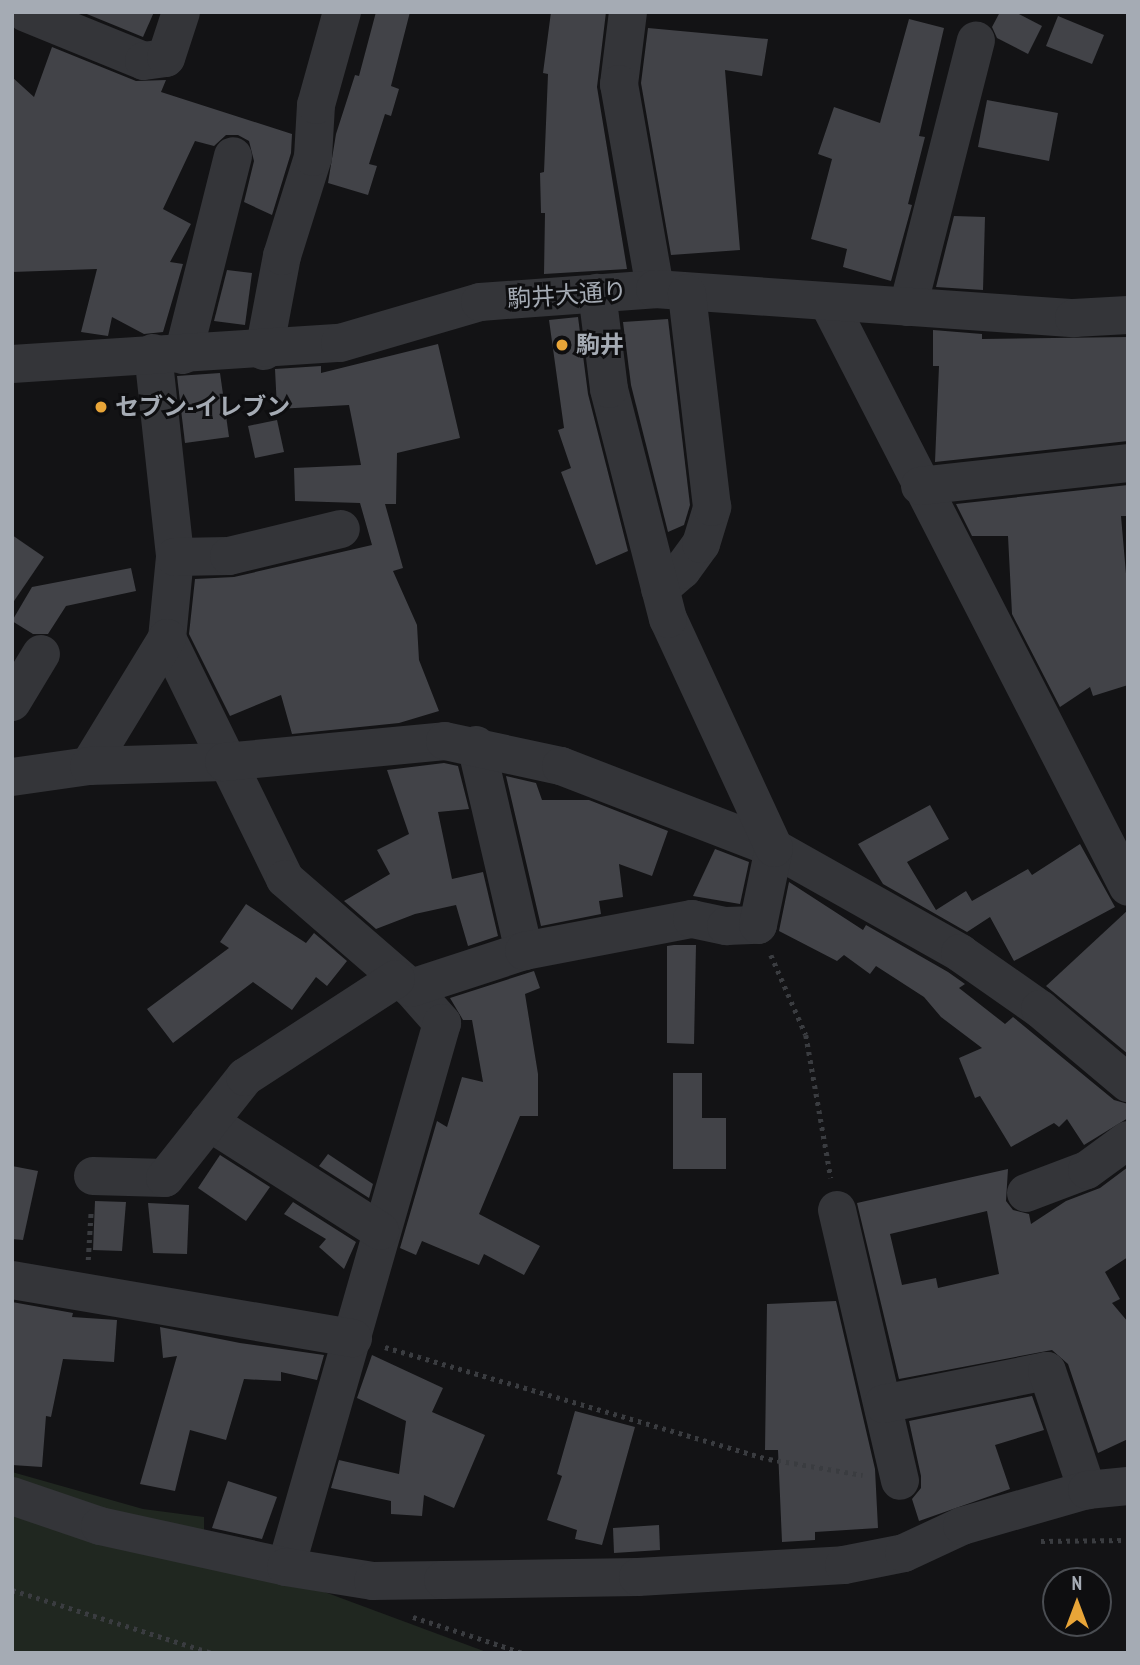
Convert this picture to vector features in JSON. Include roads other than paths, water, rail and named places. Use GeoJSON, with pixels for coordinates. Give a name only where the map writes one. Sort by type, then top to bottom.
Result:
{"type":"FeatureCollection","features":[{"type":"Feature","properties":{"kind":"street"},"geometry":{"type":"LineString","coordinates":[[12,42],[27,13],[144,61],[166,58],[181,12]]}},
{"type":"Feature","properties":{"kind":"street"},"geometry":{"type":"LineString","coordinates":[[264,351],[282,257],[313,157],[316,105],[342,12]]}},
{"type":"Feature","properties":{"kind":"street"},"geometry":{"type":"LineString","coordinates":[[628,12],[619,84],[671,291],[712,507],[701,544],[682,570],[660,589]]}},
{"type":"Feature","properties":{"kind":"street"},"geometry":{"type":"LineString","coordinates":[[908,307],[964,58]]}},
{"type":"Feature","properties":{"kind":"street"},"geometry":{"type":"LineString","coordinates":[[89,766],[167,638],[175,557],[168,354],[233,156]]}},
{"type":"Feature","properties":{"kind":"street","name":"駒井大通り"},"geometry":{"type":"LineString","coordinates":[[12,364],[264,351],[340,343],[480,302],[597,293],[671,291],[1074,318],[1128,315]]}},
{"type":"Feature","properties":{"kind":"street"},"geometry":{"type":"LineString","coordinates":[[93,1176],[165,1178],[245,1077],[404,983],[524,951],[692,919],[726,926],[758,925],[774,848],[668,619],[609,389],[597,293]]}},
{"type":"Feature","properties":{"kind":"street"},"geometry":{"type":"LineString","coordinates":[[828,302],[1128,887]]}},
{"type":"Feature","properties":{"kind":"street"},"geometry":{"type":"LineString","coordinates":[[920,486],[1128,463]]}},
{"type":"Feature","properties":{"kind":"street"},"geometry":{"type":"LineString","coordinates":[[175,557],[229,556],[341,530]]}},
{"type":"Feature","properties":{"kind":"street"},"geometry":{"type":"LineString","coordinates":[[167,638],[224,762],[285,879],[404,983],[442,1023],[380,1231],[353,1338],[286,1567]]}},
{"type":"Feature","properties":{"kind":"street"},"geometry":{"type":"LineString","coordinates":[[12,702],[41,654]]}},
{"type":"Feature","properties":{"kind":"street"},"geometry":{"type":"LineString","coordinates":[[12,777],[89,766],[224,762],[352,747],[445,741],[561,766],[774,848],[960,953],[1040,1009],[1128,1083]]}},
{"type":"Feature","properties":{"kind":"street"},"geometry":{"type":"LineString","coordinates":[[476,746],[524,951]]}},
{"type":"Feature","properties":{"kind":"street"},"geometry":{"type":"LineString","coordinates":[[209,1122],[380,1231]]}},
{"type":"Feature","properties":{"kind":"street"},"geometry":{"type":"LineString","coordinates":[[1026,1193],[1087,1170],[1128,1140]]}},
{"type":"Feature","properties":{"kind":"street"},"geometry":{"type":"LineString","coordinates":[[837,1210],[900,1481]]}},
{"type":"Feature","properties":{"kind":"street"},"geometry":{"type":"LineString","coordinates":[[12,1280],[86,1296],[353,1338]]}},
{"type":"Feature","properties":{"kind":"street"},"geometry":{"type":"LineString","coordinates":[[883,1404],[1047,1371],[1087,1490]]}},
{"type":"Feature","properties":{"kind":"street"},"geometry":{"type":"LineString","coordinates":[[12,1496],[100,1526],[286,1567],[373,1581],[638,1577],[844,1565],[904,1553],[962,1526],[1087,1490],[1128,1486]]}},
{"type":"Feature","properties":{"kind":"place","name":"駒井"},"geometry":{"type":"Point","coordinates":[562,345]}},
{"type":"Feature","properties":{"kind":"place","name":"セブン-イレブン"},"geometry":{"type":"Point","coordinates":[101,407]}}]}
